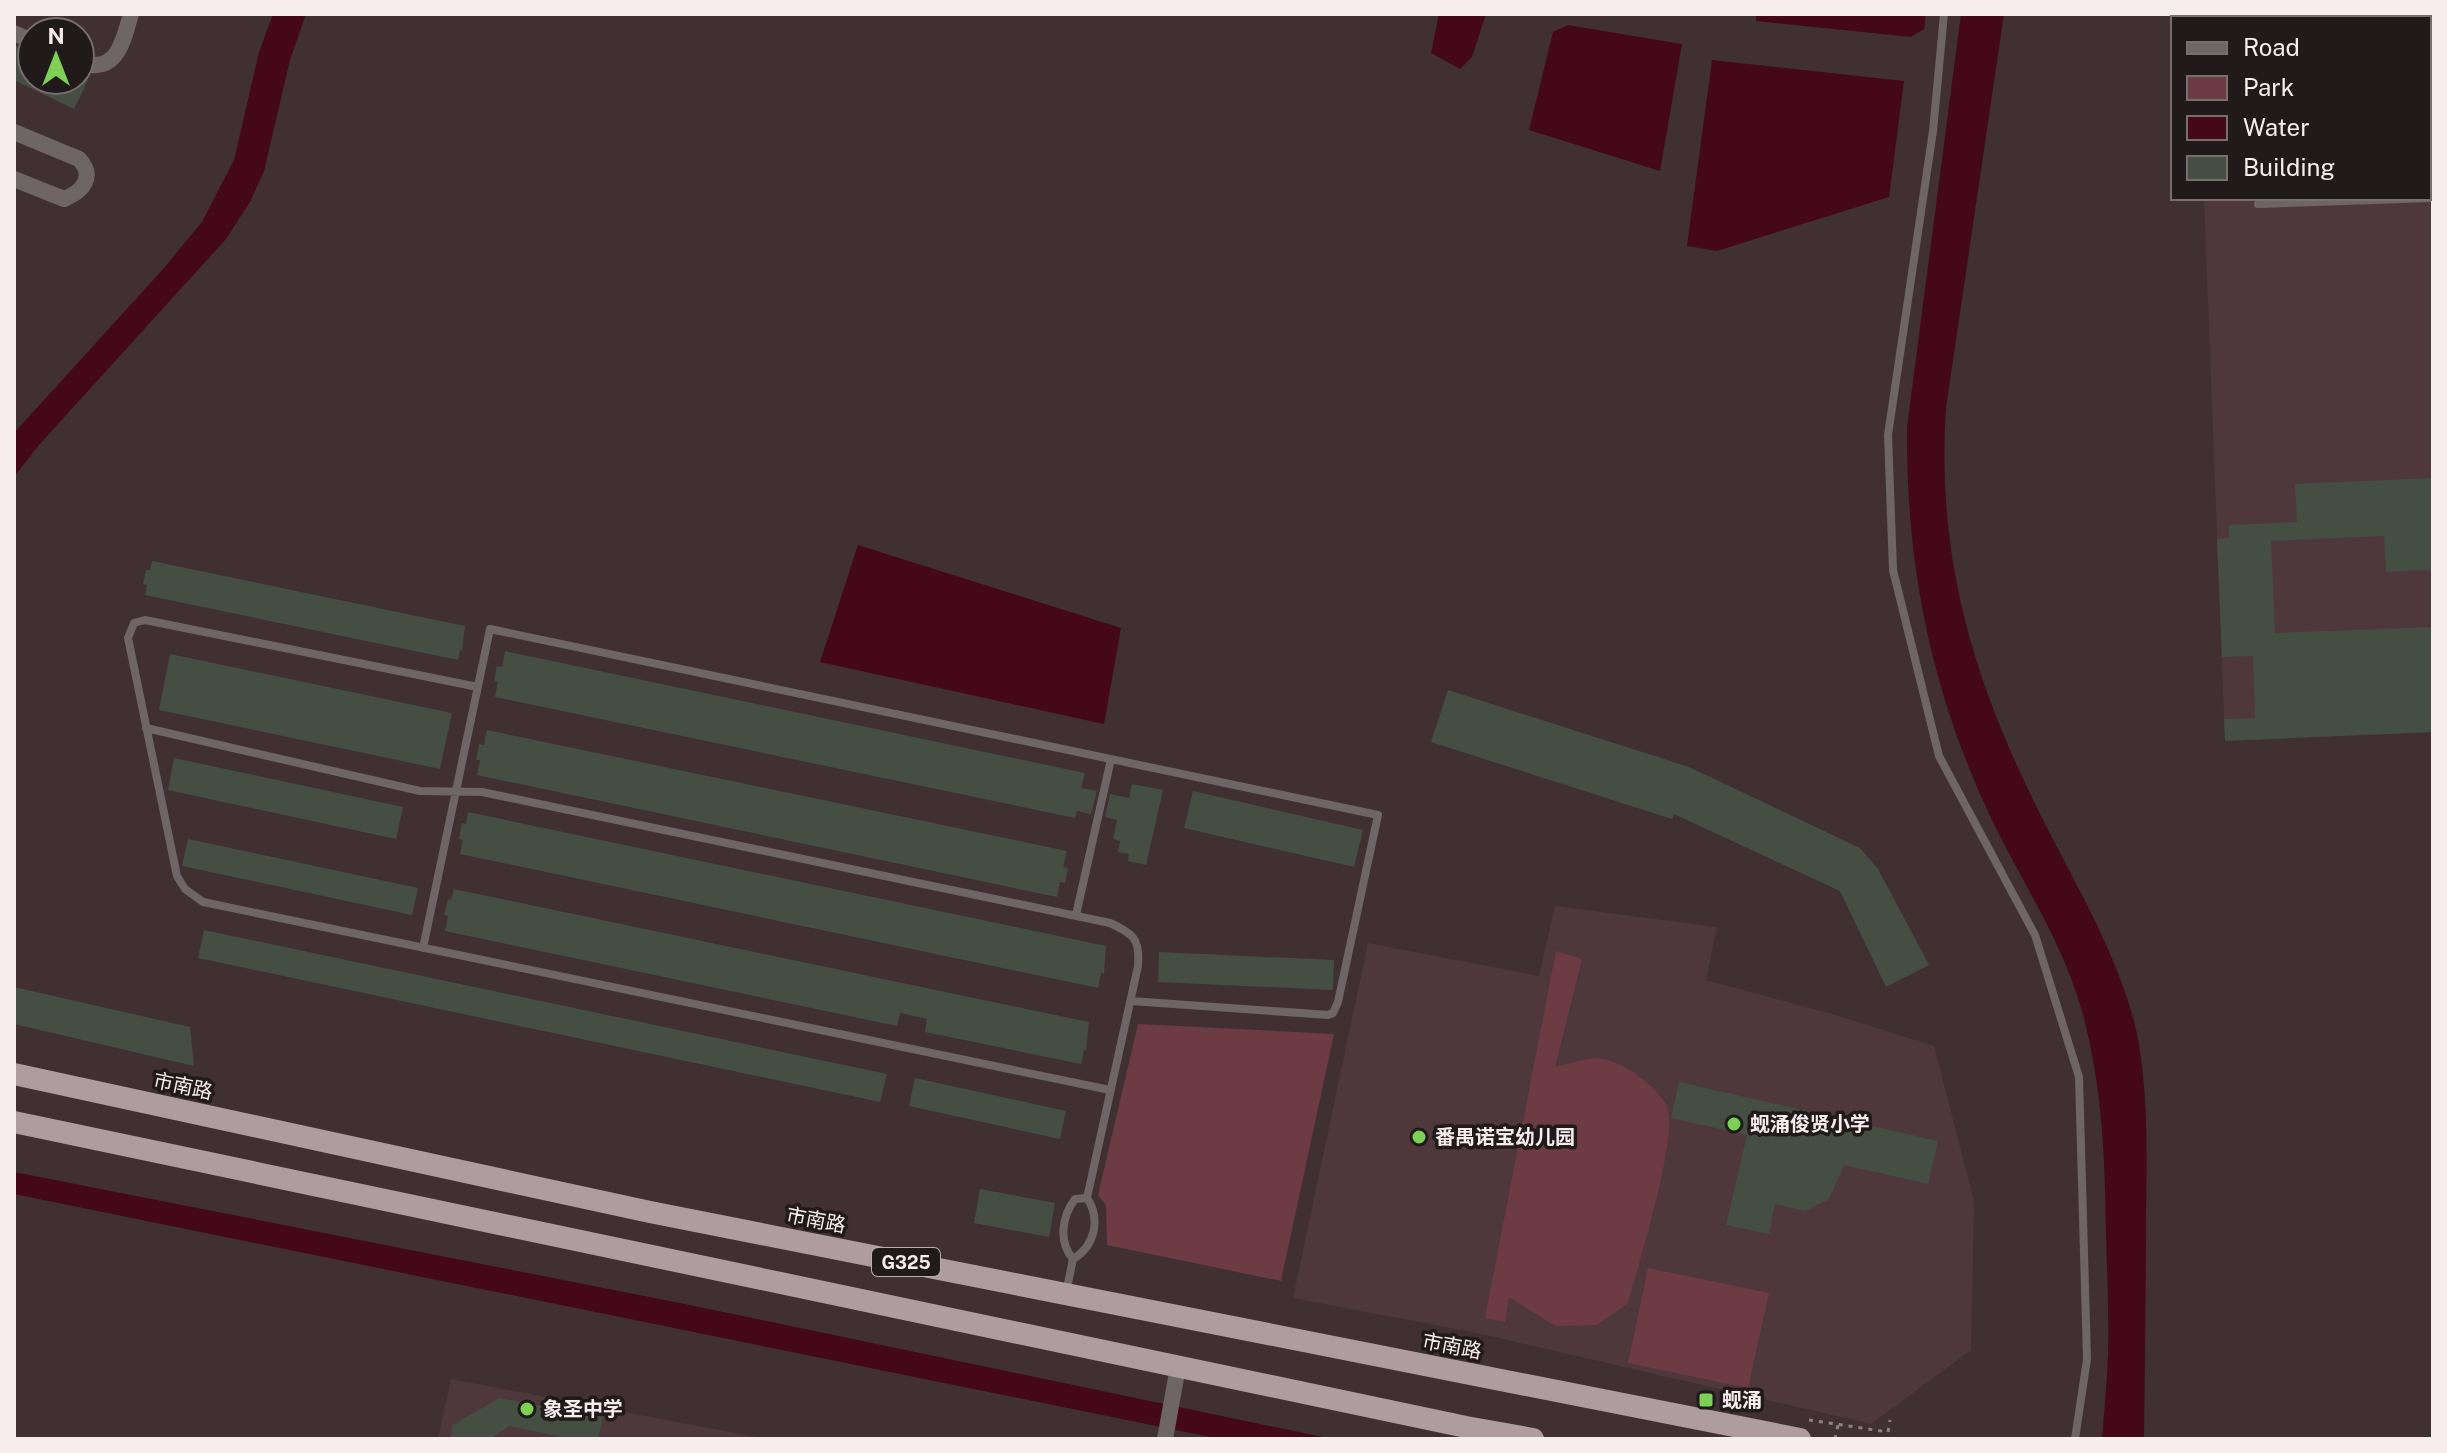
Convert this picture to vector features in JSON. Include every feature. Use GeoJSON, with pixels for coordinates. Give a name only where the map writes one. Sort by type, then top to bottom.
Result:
{"type":"FeatureCollection","features":[{"type":"Feature","properties":{"kind":"highway","name":"市南路"},"geometry":{"type":"LineString","coordinates":[[14,1074],[634,1208],[1066,1294],[1799,1428]]}},
{"type":"Feature","properties":{"kind":"highway","name":"G325"},"geometry":{"type":"LineString","coordinates":[[14,1122],[1178,1367],[1465,1433],[1533,1439]]}},
{"type":"Feature","properties":{"kind":"street"},"geometry":{"type":"LineString","coordinates":[[96,65],[109,61],[121,48],[131,14]]}},
{"type":"Feature","properties":{"kind":"street"},"geometry":{"type":"LineString","coordinates":[[14,132],[79,159],[86,166],[88,175],[87,182],[80,190],[64,199],[14,179]]}},
{"type":"Feature","properties":{"kind":"street"},"geometry":{"type":"LineString","coordinates":[[1165,1439],[1178,1367]]}},
{"type":"Feature","properties":{"kind":"lane"},"geometry":{"type":"LineString","coordinates":[[1944,14],[1933,131],[1888,435],[1893,570],[1939,756],[2035,935],[2079,1077],[2087,1359],[2075,1439]]}},
{"type":"Feature","properties":{"kind":"lane"},"geometry":{"type":"LineString","coordinates":[[2258,204],[2375,200]]}},
{"type":"Feature","properties":{"kind":"lane"},"geometry":{"type":"LineString","coordinates":[[478,687],[145,620],[134,623],[128,638],[177,876],[185,889],[196,898],[423,948],[1110,1090]]}},
{"type":"Feature","properties":{"kind":"lane"},"geometry":{"type":"LineString","coordinates":[[423,948],[490,629],[1378,815],[1338,1002],[1333,1013],[1131,1001]]}},
{"type":"Feature","properties":{"kind":"lane"},"geometry":{"type":"LineString","coordinates":[[146,728],[420,791],[482,792],[1076,915],[1110,923],[1135,938],[1139,952],[1138,966],[1087,1198],[1095,1214],[1092,1239],[1073,1259],[1066,1294]]}},
{"type":"Feature","properties":{"kind":"lane"},"geometry":{"type":"LineString","coordinates":[[1076,915],[1111,759]]}},
{"type":"Feature","properties":{"kind":"lane"},"geometry":{"type":"LineString","coordinates":[[1073,1259],[1065,1250],[1064,1222],[1075,1199],[1087,1198]]}},
{"type":"Feature","properties":{"kind":"path"},"geometry":{"type":"LineString","coordinates":[[1799,1428],[1838,1425],[1888,1432],[1890,1420]]}},
{"type":"Feature","properties":{"kind":"path"},"geometry":{"type":"LineString","coordinates":[[1835,1439],[1838,1425]]}},
{"type":"Feature","properties":{"kind":"shaded area"},"geometry":{"type":"Polygon","coordinates":[[[2433,14],[2433,732],[2225,741],[2204,200],[2431,200],[2431,16],[2197,16],[2433,14]]]}},
{"type":"Feature","properties":{"kind":"shaded area","name":"蚬涌俊贤小学"},"geometry":{"type":"Polygon","coordinates":[[[1555,906],[1717,927],[1706,980],[1934,1046],[1974,1201],[1971,1350],[1871,1424],[1477,1333],[1293,1298],[1368,943],[1539,976],[1555,906]]]}},
{"type":"Feature","properties":{"kind":"shaded area","name":"象圣中学"},"geometry":{"type":"Polygon","coordinates":[[[451,1379],[767,1439],[438,1439],[451,1379]]]}},
{"type":"Feature","properties":{"kind":"green space"},"geometry":{"type":"Polygon","coordinates":[[[1556,951],[1582,959],[1555,1067],[1596,1058],[1614,1062],[1636,1074],[1657,1092],[1666,1104],[1669,1119],[1663,1170],[1628,1303],[1597,1325],[1555,1326],[1509,1297],[1505,1322],[1485,1318],[1556,951]]]}},
{"type":"Feature","properties":{"kind":"green space"},"geometry":{"type":"Polygon","coordinates":[[[1138,1024],[1334,1034],[1281,1281],[1107,1245],[1106,1205],[1098,1195],[1138,1024]]]}},
{"type":"Feature","properties":{"kind":"green space"},"geometry":{"type":"Polygon","coordinates":[[[1648,1268],[1769,1293],[1748,1388],[1628,1363],[1648,1268]]]}},
{"type":"Feature","properties":{"kind":"water"},"geometry":{"type":"Polygon","coordinates":[[[273,14],[306,14],[290,60],[264,171],[250,202],[226,239],[39,445],[14,477],[14,433],[202,222],[234,160],[259,52],[273,14]]]}},
{"type":"Feature","properties":{"kind":"water"},"geometry":{"type":"Polygon","coordinates":[[[1439,14],[1486,14],[1472,57],[1460,69],[1431,53],[1439,14]]]}},
{"type":"Feature","properties":{"kind":"water"},"geometry":{"type":"Polygon","coordinates":[[[1756,14],[1926,14],[1924,29],[1911,37],[1756,21],[1756,14]]]}},
{"type":"Feature","properties":{"kind":"water"},"geometry":{"type":"Polygon","coordinates":[[[1961,14],[2004,14],[1946,408],[1944,459],[1952,556],[1973,649],[2006,741],[2112,958],[2133,1017],[2142,1065],[2147,1142],[2144,1439],[2102,1439],[2108,1339],[2105,1177],[2098,1094],[2082,1011],[2062,957],[1984,803],[1965,757],[1935,666],[1916,573],[1907,427],[1961,14]]]}},
{"type":"Feature","properties":{"kind":"water"},"geometry":{"type":"Polygon","coordinates":[[[1568,25],[1682,44],[1660,171],[1529,130],[1553,32],[1568,25]]]}},
{"type":"Feature","properties":{"kind":"water"},"geometry":{"type":"Polygon","coordinates":[[[1712,60],[1904,81],[1889,197],[1717,251],[1687,246],[1712,60]]]}},
{"type":"Feature","properties":{"kind":"water"},"geometry":{"type":"Polygon","coordinates":[[[858,545],[1121,628],[1104,724],[820,662],[858,545]]]}},
{"type":"Feature","properties":{"kind":"water"},"geometry":{"type":"Polygon","coordinates":[[[14,1172],[680,1303],[1332,1439],[1220,1439],[14,1194],[14,1172]]]}},
{"type":"Feature","properties":{"kind":"building"},"geometry":{"type":"Polygon","coordinates":[[[14,45],[16,81],[14,80],[14,45]]]}},
{"type":"Feature","properties":{"kind":"building"},"geometry":{"type":"Polygon","coordinates":[[[47,96],[80,96],[74,109],[47,96]]]}},
{"type":"Feature","properties":{"kind":"building"},"geometry":{"type":"Polygon","coordinates":[[[2433,478],[2433,570],[2386,572],[2384,536],[2271,541],[2275,633],[2433,627],[2433,732],[2225,741],[2224,719],[2255,718],[2253,656],[2222,657],[2217,539],[2229,538],[2229,525],[2297,522],[2295,484],[2433,478]]]}},
{"type":"Feature","properties":{"kind":"building"},"geometry":{"type":"Polygon","coordinates":[[[152,561],[465,626],[462,651],[458,660],[145,595],[147,585],[143,584],[152,561]]]}},
{"type":"Feature","properties":{"kind":"building"},"geometry":{"type":"Polygon","coordinates":[[[505,651],[1085,773],[1081,788],[1097,791],[1091,814],[1077,811],[1075,818],[495,697],[497,666],[502,667],[505,651]]]}},
{"type":"Feature","properties":{"kind":"building"},"geometry":{"type":"Polygon","coordinates":[[[170,654],[452,713],[440,769],[159,710],[170,654]]]}},
{"type":"Feature","properties":{"kind":"building"},"geometry":{"type":"Polygon","coordinates":[[[1448,690],[1689,767],[1860,848],[1878,869],[1929,965],[1886,987],[1840,891],[1674,814],[1672,819],[1431,742],[1448,690]]]}},
{"type":"Feature","properties":{"kind":"building"},"geometry":{"type":"Polygon","coordinates":[[[487,730],[1067,851],[1063,867],[1068,868],[1065,883],[1060,882],[1057,897],[477,775],[479,744],[484,745],[487,730]]]}},
{"type":"Feature","properties":{"kind":"building"},"geometry":{"type":"Polygon","coordinates":[[[174,758],[403,807],[396,839],[168,790],[174,758]]]}},
{"type":"Feature","properties":{"kind":"building"},"geometry":{"type":"Polygon","coordinates":[[[1132,784],[1163,790],[1146,865],[1128,861],[1129,854],[1118,852],[1120,841],[1113,839],[1117,820],[1105,817],[1110,794],[1129,798],[1132,784]]]}},
{"type":"Feature","properties":{"kind":"building"},"geometry":{"type":"Polygon","coordinates":[[[1193,791],[1363,830],[1354,867],[1184,828],[1193,791]]]}},
{"type":"Feature","properties":{"kind":"building"},"geometry":{"type":"Polygon","coordinates":[[[468,812],[1106,946],[1104,974],[1101,973],[1098,988],[460,854],[462,823],[466,824],[468,812]]]}},
{"type":"Feature","properties":{"kind":"building"},"geometry":{"type":"Polygon","coordinates":[[[188,839],[418,888],[412,915],[182,866],[188,839]]]}},
{"type":"Feature","properties":{"kind":"building"},"geometry":{"type":"Polygon","coordinates":[[[454,889],[1089,1022],[1086,1050],[1081,1064],[925,1032],[927,1019],[900,1013],[897,1026],[445,931],[448,916],[444,915],[454,889]]]}},
{"type":"Feature","properties":{"kind":"building"},"geometry":{"type":"Polygon","coordinates":[[[204,930],[887,1074],[880,1102],[198,958],[204,930]]]}},
{"type":"Feature","properties":{"kind":"building"},"geometry":{"type":"Polygon","coordinates":[[[1159,952],[1334,960],[1333,990],[1158,982],[1159,952]]]}},
{"type":"Feature","properties":{"kind":"building"},"geometry":{"type":"Polygon","coordinates":[[[14,987],[190,1027],[194,1066],[14,1024],[14,987]]]}},
{"type":"Feature","properties":{"kind":"building"},"geometry":{"type":"Polygon","coordinates":[[[915,1078],[1066,1111],[1060,1139],[909,1106],[915,1078]]]}},
{"type":"Feature","properties":{"kind":"building"},"geometry":{"type":"Polygon","coordinates":[[[1679,1082],[1938,1141],[1928,1184],[1844,1165],[1829,1199],[1805,1211],[1775,1204],[1769,1234],[1726,1225],[1747,1135],[1671,1118],[1679,1082]]]}},
{"type":"Feature","properties":{"kind":"building"},"geometry":{"type":"Polygon","coordinates":[[[980,1189],[1055,1203],[1049,1237],[974,1223],[980,1189]]]}},
{"type":"Feature","properties":{"kind":"building"},"geometry":{"type":"Polygon","coordinates":[[[499,1398],[603,1417],[598,1439],[572,1439],[510,1426],[490,1439],[450,1439],[453,1425],[499,1398]]]}},
{"type":"Feature","properties":{"kind":"place","name":"蚬涌俊贤小学"},"geometry":{"type":"Point","coordinates":[1734,1124]}},
{"type":"Feature","properties":{"kind":"place","name":"番禺诺宝幼儿园"},"geometry":{"type":"Point","coordinates":[1419,1137]}},
{"type":"Feature","properties":{"kind":"place","name":"蚬涌"},"geometry":{"type":"Point","coordinates":[1706,1400]}},
{"type":"Feature","properties":{"kind":"place","name":"象圣中学"},"geometry":{"type":"Point","coordinates":[527,1409]}}]}
